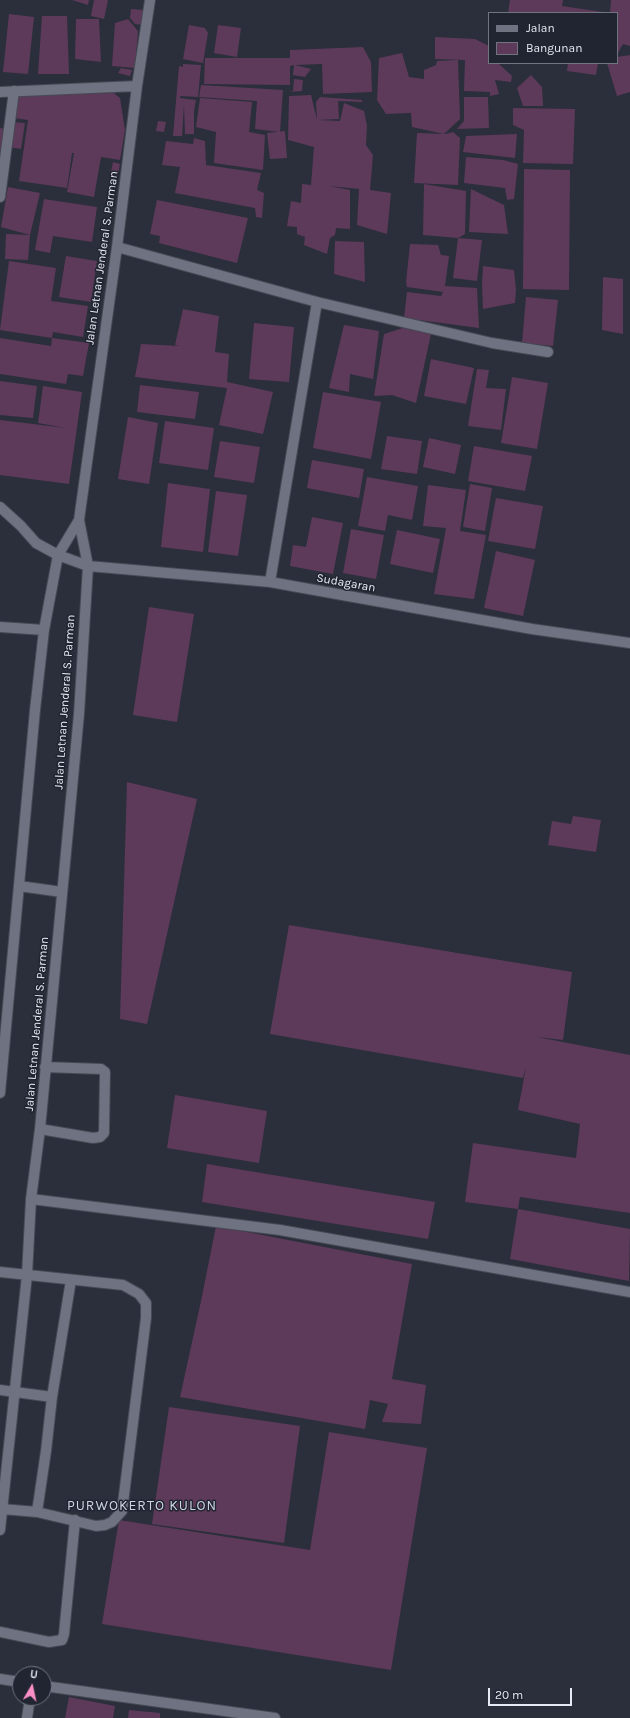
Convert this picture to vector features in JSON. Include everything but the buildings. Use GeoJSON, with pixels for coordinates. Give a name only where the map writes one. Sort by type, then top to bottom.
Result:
{"type":"FeatureCollection","features":[{"type":"Feature","properties":{"kind":"street","name":"Jalan Letnan Jenderal S. Parman"},"geometry":{"type":"LineString","coordinates":[[0,1530],[13,1391],[27,1275],[31,1199],[40,1129],[79,714],[88,566],[79,520],[117,247],[137,86],[150,0]]}},
{"type":"Feature","properties":{"kind":"street"},"geometry":{"type":"LineString","coordinates":[[0,92],[137,86]]}},
{"type":"Feature","properties":{"kind":"street"},"geometry":{"type":"LineString","coordinates":[[0,197],[14,91]]}},
{"type":"Feature","properties":{"kind":"street"},"geometry":{"type":"LineString","coordinates":[[117,247],[317,302],[492,343],[548,352]]}},
{"type":"Feature","properties":{"kind":"street"},"geometry":{"type":"LineString","coordinates":[[270,582],[317,302]]}},
{"type":"Feature","properties":{"kind":"street","name":"Sudagaran"},"geometry":{"type":"LineString","coordinates":[[0,507],[21,526],[36,543],[58,555],[88,566],[270,582],[532,629],[630,643]]}},
{"type":"Feature","properties":{"kind":"street","name":"Jalan Letnan Jenderal S. Parman"},"geometry":{"type":"LineString","coordinates":[[0,1093],[35,710],[44,630],[58,555],[79,520]]}},
{"type":"Feature","properties":{"kind":"street"},"geometry":{"type":"LineString","coordinates":[[0,627],[44,630]]}},
{"type":"Feature","properties":{"kind":"street"},"geometry":{"type":"LineString","coordinates":[[20,886],[62,892]]}},
{"type":"Feature","properties":{"kind":"street"},"geometry":{"type":"LineString","coordinates":[[40,1129],[93,1138],[100,1137],[104,1133],[105,1072],[101,1069],[45,1067]]}},
{"type":"Feature","properties":{"kind":"street"},"geometry":{"type":"LineString","coordinates":[[31,1199],[280,1230],[630,1292]]}},
{"type":"Feature","properties":{"kind":"street"},"geometry":{"type":"LineString","coordinates":[[0,1272],[123,1285],[139,1294],[146,1302],[146,1318],[122,1511],[112,1522],[105,1525],[96,1526],[37,1512],[2,1509]]}},
{"type":"Feature","properties":{"kind":"street"},"geometry":{"type":"LineString","coordinates":[[37,1512],[52,1397],[71,1280]]}},
{"type":"Feature","properties":{"kind":"street"},"geometry":{"type":"LineString","coordinates":[[0,1390],[52,1397]]}},
{"type":"Feature","properties":{"kind":"street"},"geometry":{"type":"LineString","coordinates":[[0,1632],[48,1642],[62,1640],[64,1634],[75,1520]]}},
{"type":"Feature","properties":{"kind":"street"},"geometry":{"type":"LineString","coordinates":[[0,1679],[12,1681]]}},
{"type":"Feature","properties":{"kind":"street"},"geometry":{"type":"LineString","coordinates":[[52,1687],[275,1718]]}},
{"type":"Feature","properties":{"kind":"street"},"geometry":{"type":"LineString","coordinates":[[27,1718],[29,1706]]}},
{"type":"Feature","properties":{"kind":"district","name":"PURWOKERTO KULON"},"geometry":{"type":"Point","coordinates":[142,1506]}}]}
